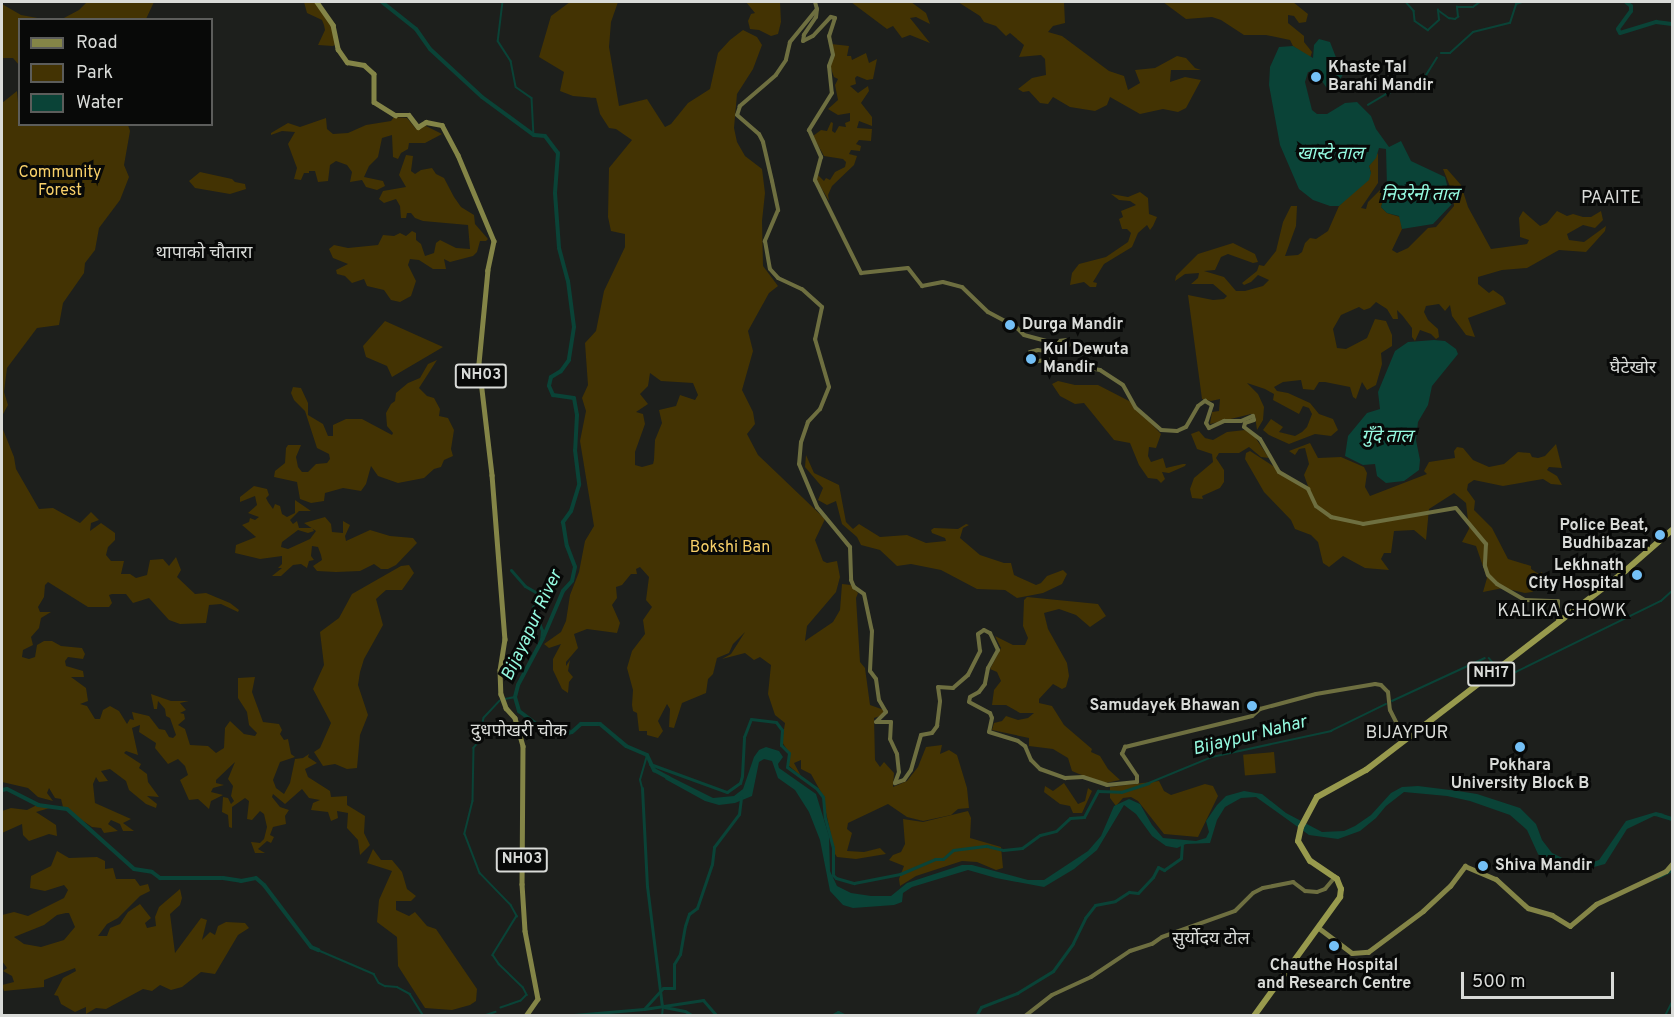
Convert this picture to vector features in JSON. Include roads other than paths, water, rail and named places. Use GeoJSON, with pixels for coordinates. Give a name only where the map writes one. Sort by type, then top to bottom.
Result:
{"type":"FeatureCollection","features":[{"type":"Feature","properties":{"kind":"highway","name":"NH17"},"geometry":{"type":"LineString","coordinates":[[1335,877],[1307,858],[1298,844],[1298,836],[1320,795],[1366,770],[1625,571],[1672,530]]}},
{"type":"Feature","properties":{"kind":"highway"},"geometry":{"type":"LineString","coordinates":[[1254,1016],[1340,897],[1341,886],[1335,877]]}},
{"type":"Feature","properties":{"kind":"main road","name":"NH03"},"geometry":{"type":"LineString","coordinates":[[317,2],[333,25],[338,49],[347,62],[366,66],[374,74],[374,102],[395,114],[409,115],[418,127],[426,122],[442,125],[458,155],[494,242],[488,270],[479,366],[492,475],[505,639],[500,672],[501,694],[504,704],[515,718],[523,750],[522,884],[525,931],[538,999],[526,1016]]}},
{"type":"Feature","properties":{"kind":"main road"},"geometry":{"type":"LineString","coordinates":[[815,2],[816,17],[802,37],[803,41],[813,36],[832,16],[835,19],[829,36],[833,55],[829,66],[832,93],[809,130],[813,145],[821,157],[815,182],[837,222],[842,240],[861,273],[908,268],[922,286],[943,282],[962,287],[988,312],[1016,327],[1024,335],[1050,342],[1067,340],[1069,345],[1063,350],[1033,351],[1028,358],[1034,362],[1045,360],[1100,370],[1123,385],[1136,408],[1161,430],[1176,431],[1186,427],[1198,406],[1205,401],[1212,405],[1206,423],[1209,428],[1222,422],[1241,421],[1252,416],[1254,420],[1245,423],[1244,427],[1260,439],[1279,472],[1308,489],[1316,506],[1331,517],[1363,524],[1456,508],[1484,540],[1487,548],[1485,566],[1488,575],[1497,584],[1525,600],[1557,600],[1558,622]]}},
{"type":"Feature","properties":{"kind":"main road"},"geometry":{"type":"LineString","coordinates":[[817,9],[790,42],[786,60],[776,75],[740,106],[737,115],[759,135],[763,142],[772,181],[778,210],[765,241],[770,269],[778,278],[802,289],[822,307],[815,336],[829,387],[820,409],[808,422],[798,451],[799,465],[817,507],[850,547],[852,583],[864,594],[872,633],[870,670],[876,679],[878,695],[886,712],[876,721],[891,723],[890,740],[897,754],[899,772],[895,784],[904,780],[911,770],[921,735],[932,733],[935,730],[940,701],[938,688],[953,688],[968,675],[980,651],[978,634],[984,630],[990,633],[998,650],[988,668],[985,684],[979,692],[970,697],[969,702],[990,712],[992,718],[989,732],[1018,741],[1025,746],[1031,759],[1041,769],[1065,778],[1083,777],[1107,785],[1137,782],[1138,778],[1122,754],[1125,747],[1252,716],[1263,708],[1316,694],[1375,684],[1381,685],[1388,692],[1390,711],[1405,740]]}},
{"type":"Feature","properties":{"kind":"main road"},"geometry":{"type":"LineString","coordinates":[[1319,928],[1352,953],[1368,952],[1423,911],[1450,886],[1466,866],[1496,879],[1528,908],[1552,915],[1570,926],[1596,904],[1666,871],[1672,864]]}},
{"type":"Feature","properties":{"kind":"main road"},"geometry":{"type":"LineString","coordinates":[[1025,1016],[1052,994],[1091,977],[1130,951],[1235,911],[1253,893],[1263,888],[1293,882],[1305,891],[1317,892],[1328,887],[1335,877]]}},
{"type":"Feature","properties":{"kind":"water","name":"खास्टे ताल"},"geometry":{"type":"Polygon","coordinates":[[[1319,39],[1330,42],[1337,60],[1345,70],[1339,82],[1328,90],[1315,71],[1308,72],[1305,82],[1312,110],[1317,114],[1327,114],[1345,103],[1357,102],[1371,116],[1376,129],[1389,147],[1401,141],[1411,161],[1445,177],[1452,204],[1433,224],[1402,229],[1399,216],[1387,213],[1381,207],[1387,187],[1386,149],[1379,148],[1376,158],[1369,166],[1371,173],[1369,180],[1339,206],[1330,206],[1313,200],[1299,189],[1280,145],[1269,85],[1270,67],[1279,47],[1293,46],[1313,58],[1314,45],[1319,39]]]}},
{"type":"Feature","properties":{"kind":"water","name":"गुँदे ताल"},"geometry":{"type":"Polygon","coordinates":[[[1445,341],[1456,349],[1458,354],[1432,386],[1428,405],[1418,422],[1416,440],[1420,460],[1419,470],[1404,481],[1386,483],[1377,476],[1375,464],[1363,465],[1345,456],[1348,436],[1367,413],[1380,409],[1378,392],[1395,351],[1408,342],[1445,341]]]}},
{"type":"Feature","properties":{"kind":"water"},"geometry":{"type":"Polygon","coordinates":[[[766,747],[779,751],[783,757],[778,764],[779,768],[816,794],[829,836],[830,871],[837,886],[851,893],[871,896],[891,896],[907,883],[962,865],[972,865],[1028,880],[1044,880],[1088,851],[1101,836],[1114,806],[1129,799],[1140,804],[1152,825],[1163,838],[1196,841],[1206,838],[1209,832],[1206,821],[1217,805],[1226,796],[1244,791],[1262,794],[1286,813],[1322,832],[1344,831],[1355,826],[1371,815],[1391,793],[1402,787],[1418,786],[1458,791],[1477,794],[1520,808],[1536,824],[1542,840],[1552,853],[1573,863],[1584,865],[1599,860],[1626,821],[1656,812],[1664,814],[1661,817],[1654,816],[1627,829],[1605,864],[1583,870],[1560,867],[1546,862],[1538,854],[1527,830],[1510,815],[1470,801],[1447,796],[1404,792],[1360,831],[1338,839],[1309,835],[1256,797],[1241,798],[1225,807],[1217,820],[1210,843],[1186,844],[1177,848],[1166,846],[1152,836],[1136,814],[1124,805],[1097,850],[1074,869],[1044,887],[968,870],[912,887],[903,893],[902,902],[894,905],[853,908],[843,905],[830,891],[820,840],[809,812],[795,790],[778,778],[772,761],[764,759],[759,762],[752,796],[735,803],[719,805],[705,801],[665,779],[667,775],[713,798],[734,796],[743,789],[754,757],[759,750],[766,747]]]}},
{"type":"Feature","properties":{"kind":"waterway","name":"Bijayapur River"},"geometry":{"type":"LineString","coordinates":[[382,2],[416,29],[430,49],[482,97],[534,135],[545,136],[558,153],[555,193],[559,248],[568,281],[574,327],[569,360],[561,371],[551,377],[549,386],[553,395],[574,398],[577,415],[575,450],[579,485],[571,511],[563,522],[567,546],[575,567],[572,581],[563,591],[543,638],[518,685],[515,697],[519,711],[539,726],[560,735],[572,732],[581,724],[600,724],[626,746],[647,755],[654,770],[669,778]]}},
{"type":"Feature","properties":{"kind":"waterway"},"geometry":{"type":"LineString","coordinates":[[503,2],[498,41],[511,61],[516,87],[532,98],[534,135]]}},
{"type":"Feature","properties":{"kind":"waterway"},"geometry":{"type":"LineString","coordinates":[[1406,2],[1414,11],[1415,21],[1428,30],[1439,20],[1438,10],[1449,18],[1455,19],[1458,17],[1457,7],[1473,7],[1480,2]]}},
{"type":"Feature","properties":{"kind":"waterway"},"geometry":{"type":"LineString","coordinates":[[1482,2],[1487,2]]}},
{"type":"Feature","properties":{"kind":"waterway"},"geometry":{"type":"LineString","coordinates":[[1441,53],[1450,53],[1473,32],[1510,23],[1516,4],[1522,2]]}},
{"type":"Feature","properties":{"kind":"waterway"},"geometry":{"type":"LineString","coordinates":[[1626,2],[1631,6],[1631,11],[1618,29],[1620,33],[1656,22],[1672,24]]}},
{"type":"Feature","properties":{"kind":"waterway"},"geometry":{"type":"LineString","coordinates":[[1368,105],[1386,94],[1423,80],[1437,58]]}},
{"type":"Feature","properties":{"kind":"waterway"},"geometry":{"type":"LineString","coordinates":[[511,570],[525,586],[542,596],[533,607],[542,630],[541,641]]}},
{"type":"Feature","properties":{"kind":"waterway","name":"Bijaypur Nahar"},"geometry":{"type":"LineString","coordinates":[[1500,671],[1508,674],[1516,672],[1661,601],[1672,591]]}},
{"type":"Feature","properties":{"kind":"waterway","name":"Bijaypur Nahar"},"geometry":{"type":"LineString","coordinates":[[1392,701],[1485,658]]}},
{"type":"Feature","properties":{"kind":"waterway","name":"Bijaypur Nahar"},"geometry":{"type":"LineString","coordinates":[[1489,658],[1495,665]]}},
{"type":"Feature","properties":{"kind":"waterway"},"geometry":{"type":"LineString","coordinates":[[505,699],[515,697]]}},
{"type":"Feature","properties":{"kind":"waterway"},"geometry":{"type":"LineString","coordinates":[[500,701],[484,718],[479,742],[474,748],[473,801],[465,834],[480,873],[511,905],[517,916],[493,955],[523,987],[527,995],[521,1001],[501,1008]]}},
{"type":"Feature","properties":{"kind":"waterway","name":"Bijaypur Nahar"},"geometry":{"type":"LineString","coordinates":[[1149,783],[1212,757],[1331,731],[1386,704]]}},
{"type":"Feature","properties":{"kind":"waterway","name":"Bijaypur Nahar"},"geometry":{"type":"LineString","coordinates":[[650,764],[727,792],[740,783],[744,737],[751,719],[776,722],[782,730],[781,745],[789,753],[787,767],[817,789],[823,797],[825,818],[833,847],[833,875],[854,883],[900,874],[935,859],[943,859],[953,850],[987,846],[1003,850],[1022,848],[1040,835],[1056,831],[1070,818],[1084,817],[1098,791],[1121,792],[1149,783]]}},
{"type":"Feature","properties":{"kind":"waterway"},"geometry":{"type":"LineString","coordinates":[[642,788],[640,780],[647,755]]}},
{"type":"Feature","properties":{"kind":"waterway"},"geometry":{"type":"LineString","coordinates":[[642,788],[647,886],[662,1006]]}},
{"type":"Feature","properties":{"kind":"waterway"},"geometry":{"type":"LineString","coordinates":[[2,790],[7,789],[38,805],[67,809],[134,869],[152,872],[160,878],[223,878],[241,881],[256,878],[264,885],[311,947],[318,950]]}},
{"type":"Feature","properties":{"kind":"waterway"},"geometry":{"type":"LineString","coordinates":[[644,1009],[663,988],[674,988],[674,964],[680,954],[689,914],[697,908],[712,864],[714,847],[739,814],[741,797]]}},
{"type":"Feature","properties":{"kind":"waterway"},"geometry":{"type":"LineString","coordinates":[[1659,815],[1672,819]]}},
{"type":"Feature","properties":{"kind":"waterway"},"geometry":{"type":"LineString","coordinates":[[976,1016],[981,1007],[1017,993],[1053,971],[1073,943],[1085,918],[1095,905],[1115,901],[1129,892],[1138,893],[1153,877],[1158,867],[1164,870],[1181,858],[1182,845]]}},
{"type":"Feature","properties":{"kind":"waterway"},"geometry":{"type":"LineString","coordinates":[[1658,877],[1672,870]]}},
{"type":"Feature","properties":{"kind":"waterway"},"geometry":{"type":"LineString","coordinates":[[318,950],[374,974],[379,983],[385,986],[397,987],[410,994],[424,1016]]}},
{"type":"Feature","properties":{"kind":"waterway"},"geometry":{"type":"LineString","coordinates":[[562,1016],[644,1009],[703,1000],[717,1016]]}},
{"type":"Feature","properties":{"kind":"waterway"},"geometry":{"type":"LineString","coordinates":[[1665,1016],[1672,1002]]}},
{"type":"Feature","properties":{"kind":"waterway"},"geometry":{"type":"LineString","coordinates":[[662,1016],[663,1006]]}},
{"type":"Feature","properties":{"kind":"waterway"},"geometry":{"type":"LineString","coordinates":[[664,1007],[685,1011],[693,1016]]}},
{"type":"Feature","properties":{"kind":"waterway"},"geometry":{"type":"LineString","coordinates":[[483,1016],[495,1012]]}},
{"type":"Feature","properties":{"kind":"waterway"},"geometry":{"type":"LineString","coordinates":[[831,1016],[838,1012],[846,1016]]}},
{"type":"Feature","properties":{"kind":"place","name":"Khaste Tal Barahi Mandir"},"geometry":{"type":"Point","coordinates":[1316,77]}},
{"type":"Feature","properties":{"kind":"place","name":"Durga Mandir"},"geometry":{"type":"Point","coordinates":[1010,325]}},
{"type":"Feature","properties":{"kind":"place","name":"Kul Dewuta Mandir"},"geometry":{"type":"Point","coordinates":[1031,359]}},
{"type":"Feature","properties":{"kind":"place","name":"Police Beat, Budhibazar"},"geometry":{"type":"Point","coordinates":[1660,535]}},
{"type":"Feature","properties":{"kind":"place","name":"Lekhnath City Hospital"},"geometry":{"type":"Point","coordinates":[1637,575]}},
{"type":"Feature","properties":{"kind":"place","name":"Samudayek Bhawan"},"geometry":{"type":"Point","coordinates":[1252,706]}},
{"type":"Feature","properties":{"kind":"place","name":"Pokhara University Block B"},"geometry":{"type":"Point","coordinates":[1520,747]}},
{"type":"Feature","properties":{"kind":"place","name":"Shiva Mandir"},"geometry":{"type":"Point","coordinates":[1483,866]}},
{"type":"Feature","properties":{"kind":"place","name":"Chauthe Hospital and Research Centre"},"geometry":{"type":"Point","coordinates":[1334,946]}},
{"type":"Feature","properties":{"kind":"district","name":"PAAITE"},"geometry":{"type":"Point","coordinates":[1611,199]}},
{"type":"Feature","properties":{"kind":"district","name":"थापाको चौतारा"},"geometry":{"type":"Point","coordinates":[204,254]}},
{"type":"Feature","properties":{"kind":"district","name":"घैटेखोर"},"geometry":{"type":"Point","coordinates":[1633,369]}},
{"type":"Feature","properties":{"kind":"district","name":"KALIKA CHOWK"},"geometry":{"type":"Point","coordinates":[1562,612]}},
{"type":"Feature","properties":{"kind":"district","name":"दुधपोखरी चोक"},"geometry":{"type":"Point","coordinates":[519,732]}},
{"type":"Feature","properties":{"kind":"district","name":"BIJAYPUR"},"geometry":{"type":"Point","coordinates":[1407,734]}},
{"type":"Feature","properties":{"kind":"district","name":"सुर्योदय टोल"},"geometry":{"type":"Point","coordinates":[1211,940]}},
{"type":"Feature","properties":{"kind":"park label","name":"Community Forest"},"geometry":{"type":"Point","coordinates":[60,182]}},
{"type":"Feature","properties":{"kind":"park label","name":"Bokshi Ban"},"geometry":{"type":"Point","coordinates":[730,548]}},
{"type":"Feature","properties":{"kind":"water label","name":"निउरेनी ताल"},"geometry":{"type":"Point","coordinates":[1420,196]}}]}
